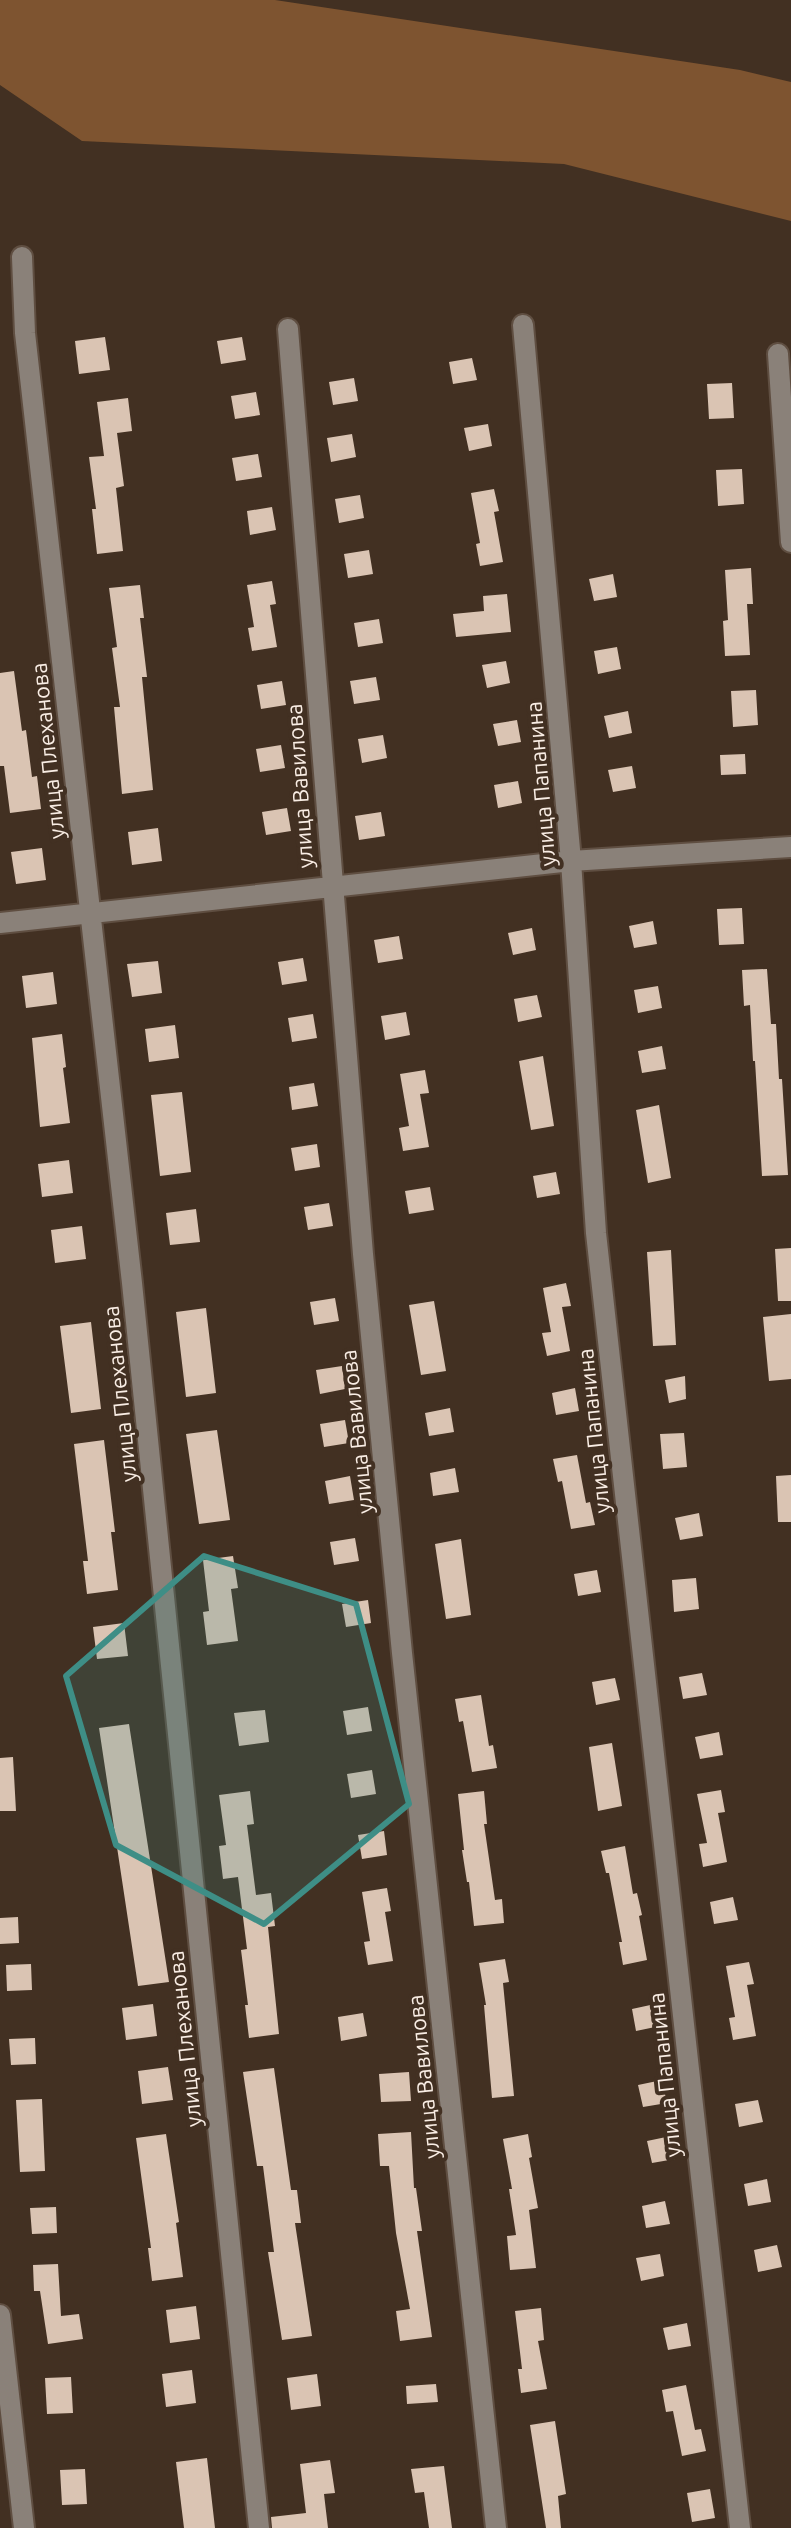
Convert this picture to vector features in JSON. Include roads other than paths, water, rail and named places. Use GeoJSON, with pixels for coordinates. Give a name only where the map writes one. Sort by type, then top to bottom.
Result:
{"type":"FeatureCollection","features":[{"type":"Feature","properties":{"kind":"street","name":"улица Плеханова"},"geometry":{"type":"LineString","coordinates":[[22,257],[25,333],[132,1283],[259,2528]]}},
{"type":"Feature","properties":{"kind":"street","name":"улица Папанина"},"geometry":{"type":"LineString","coordinates":[[523,325],[571,861],[596,1233],[740,2528]]}},
{"type":"Feature","properties":{"kind":"street","name":"улица Вавилова"},"geometry":{"type":"LineString","coordinates":[[288,329],[363,1254],[402,1653],[496,2528]]}},
{"type":"Feature","properties":{"kind":"street"},"geometry":{"type":"LineString","coordinates":[[778,354],[791,542]]}},
{"type":"Feature","properties":{"kind":"street"},"geometry":{"type":"LineString","coordinates":[[0,923],[571,861],[791,847]]}},
{"type":"Feature","properties":{"kind":"street"},"geometry":{"type":"LineString","coordinates":[[0,2315],[24,2528]]}}]}
